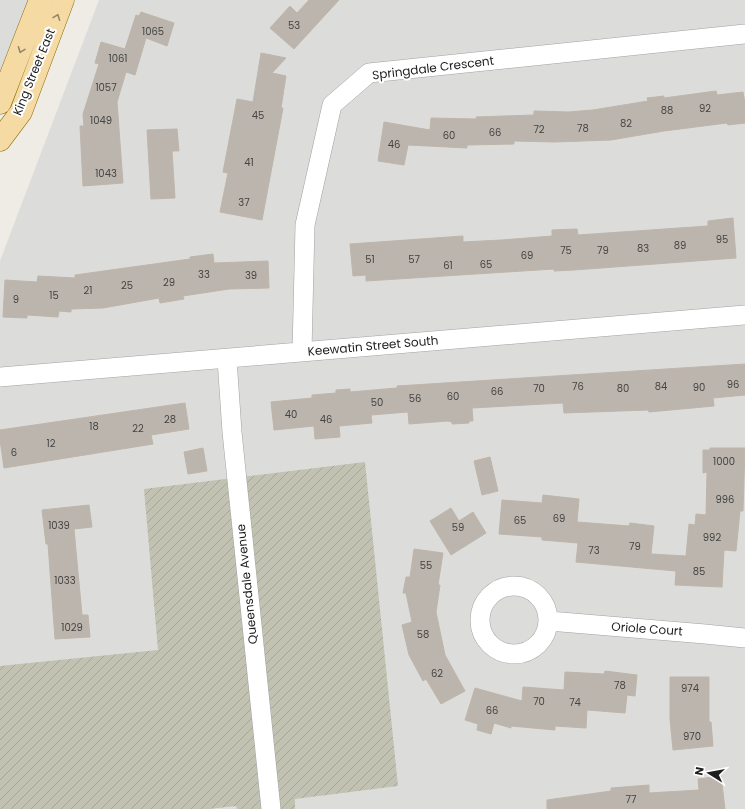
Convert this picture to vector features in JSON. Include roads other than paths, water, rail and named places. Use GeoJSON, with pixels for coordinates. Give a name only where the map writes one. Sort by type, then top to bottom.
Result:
{"type":"FeatureCollection","features":[{"type":"Feature","properties":{"kind":"main road","name":"King Street East"},"geometry":{"type":"LineString","coordinates":[[0,103],[40,0]]}},
{"type":"Feature","properties":{"kind":"main road","name":"King Street East"},"geometry":{"type":"LineString","coordinates":[[0,140],[21,112],[63,0]]}},
{"type":"Feature","properties":{"kind":"street","name":"Springdale Crescent"},"geometry":{"type":"LineString","coordinates":[[302,352],[304,225],[332,105],[369,73],[745,34]]}},
{"type":"Feature","properties":{"kind":"street","name":"Keewatin Street South"},"geometry":{"type":"LineString","coordinates":[[0,377],[745,315]]}},
{"type":"Feature","properties":{"kind":"street","name":"Queensdale Avenue"},"geometry":{"type":"LineString","coordinates":[[226,359],[232,432],[271,809]]}},
{"type":"Feature","properties":{"kind":"street","name":"Oriole Court"},"geometry":{"type":"LineString","coordinates":[[549,621],[745,638]]}}]}
